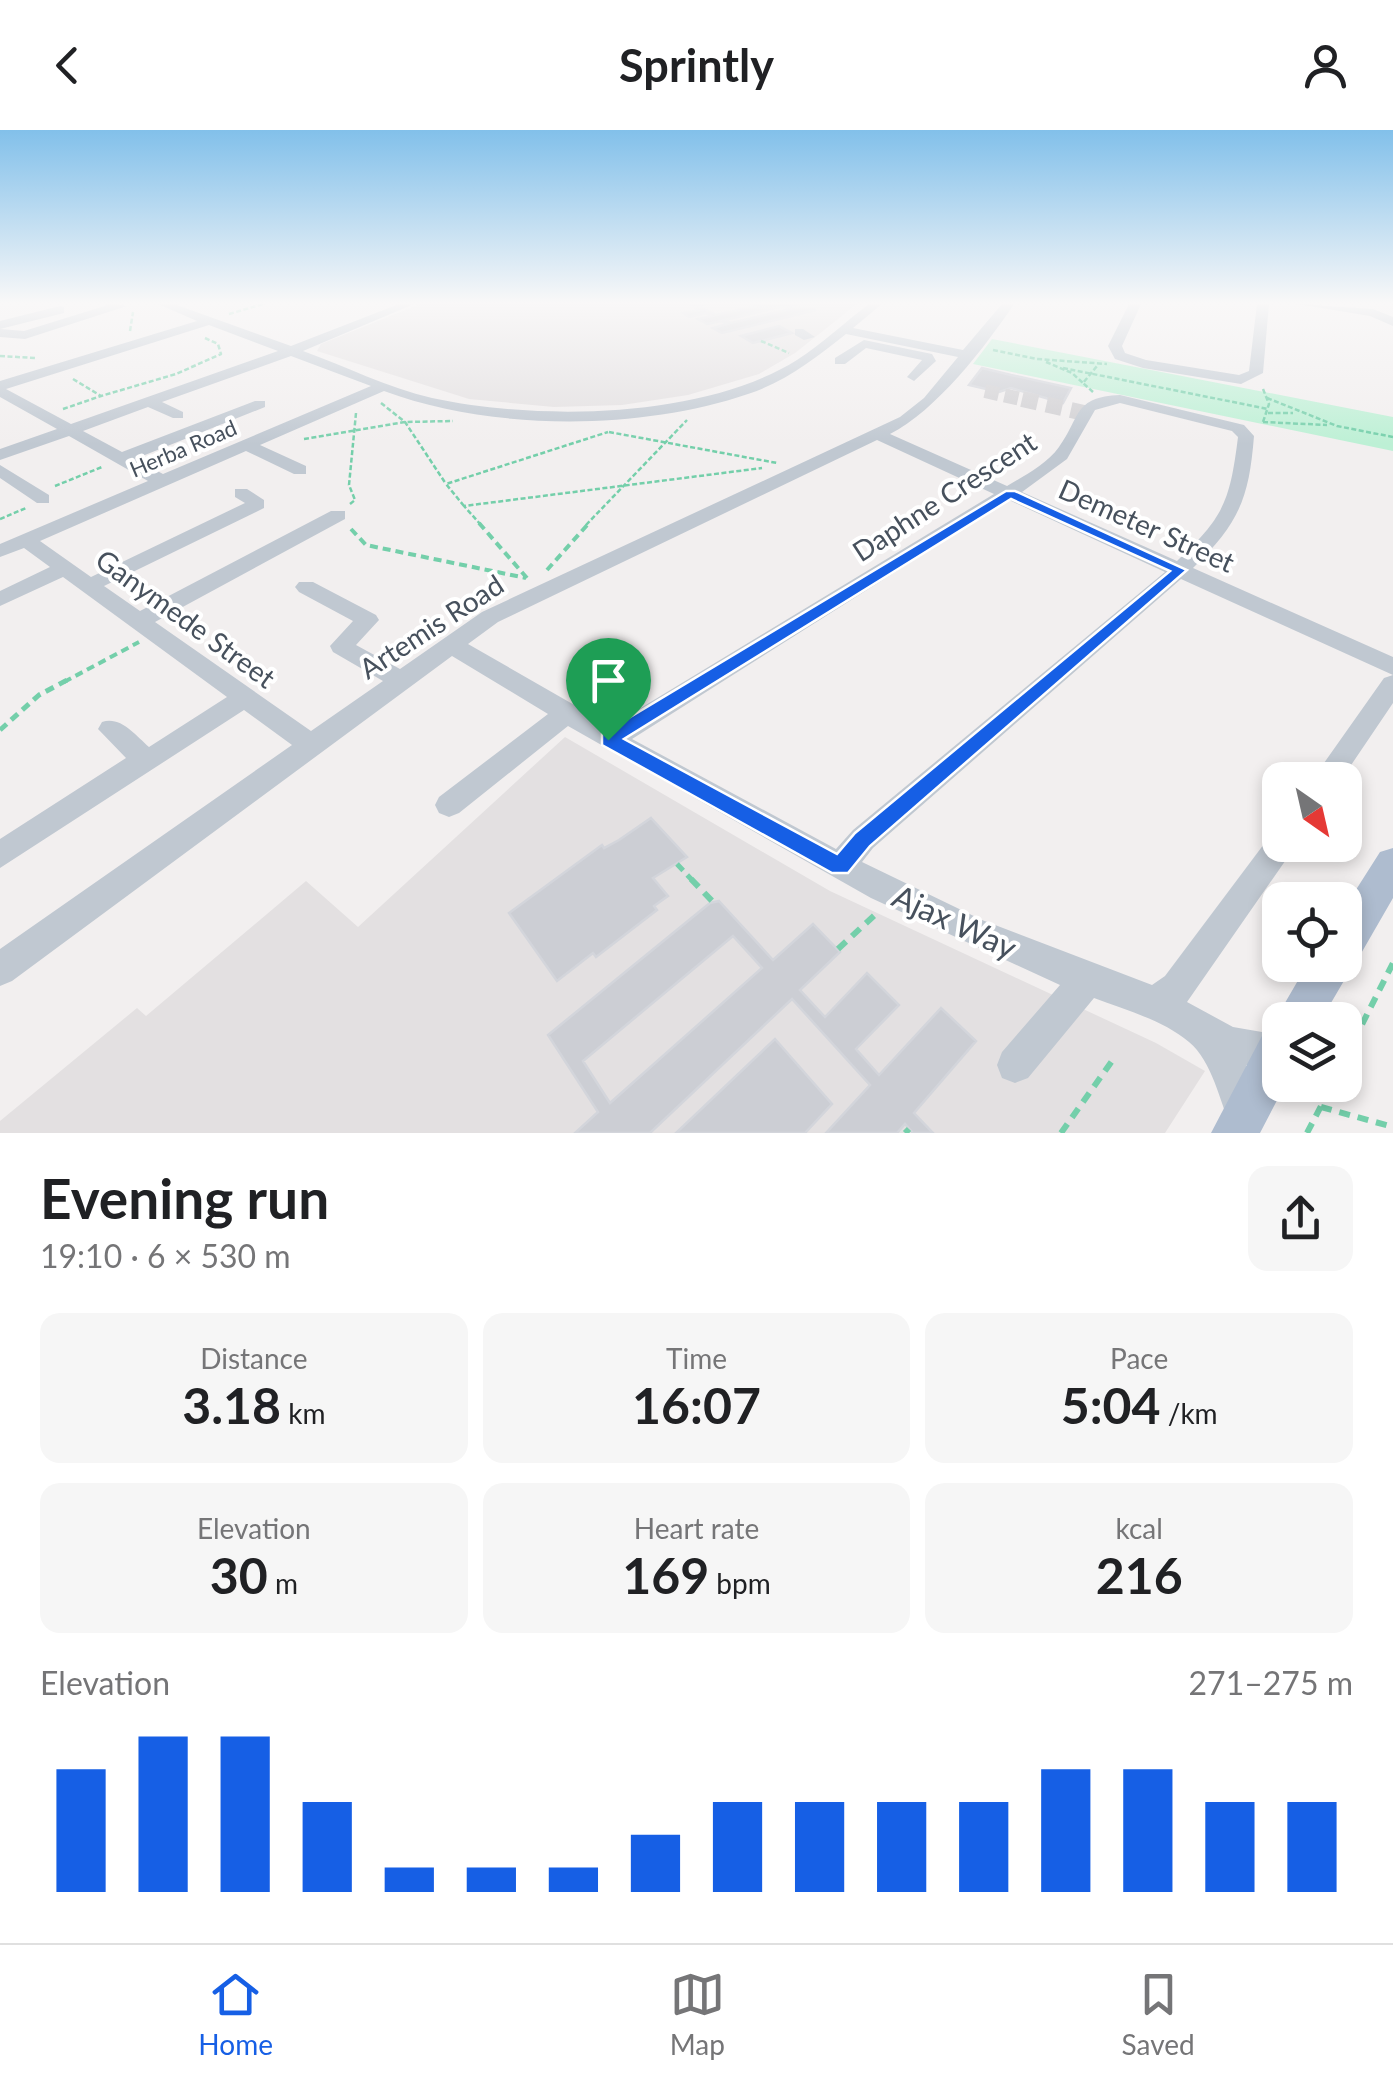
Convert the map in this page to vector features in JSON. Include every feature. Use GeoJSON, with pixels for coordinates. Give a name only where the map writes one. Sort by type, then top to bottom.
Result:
{"type":"FeatureCollection","features":[{"type":"Feature","properties":{"kind":"main road"},"geometry":{"type":"LineString","coordinates":[[1362,914],[1393,864]]}},
{"type":"Feature","properties":{"kind":"main road"},"geometry":{"type":"LineString","coordinates":[[1240,1124],[1262,1083]]}},
{"type":"Feature","properties":{"kind":"street"},"geometry":{"type":"LineString","coordinates":[[0,388],[114,351]]}},
{"type":"Feature","properties":{"kind":"street"},"geometry":{"type":"LineString","coordinates":[[0,456],[290,351]]}},
{"type":"Feature","properties":{"kind":"street"},"geometry":{"type":"LineString","coordinates":[[294,351],[440,404],[514,415],[608,416],[683,406],[744,391],[786,374],[819,351]]}},
{"type":"Feature","properties":{"kind":"street"},"geometry":{"type":"LineString","coordinates":[[840,361],[854,351]]}},
{"type":"Feature","properties":{"kind":"street"},"geometry":{"type":"LineString","coordinates":[[912,351],[930,359],[914,377]]}},
{"type":"Feature","properties":{"kind":"street"},"geometry":{"type":"LineString","coordinates":[[961,351],[976,352]]}},
{"type":"Feature","properties":{"kind":"street"},"geometry":{"type":"LineString","coordinates":[[1117,351],[1120,356],[1241,380],[1256,373],[1258,351]]}},
{"type":"Feature","properties":{"kind":"street","name":"Artemis Road"},"geometry":{"type":"LineString","coordinates":[[0,969],[449,644],[511,606],[878,434],[921,410],[976,352]]}},
{"type":"Feature","properties":{"kind":"street"},"geometry":{"type":"LineString","coordinates":[[217,377],[242,390]]}},
{"type":"Feature","properties":{"kind":"street","name":"Herba Road"},"geometry":{"type":"LineString","coordinates":[[0,551],[383,386]]}},
{"type":"Feature","properties":{"kind":"street"},"geometry":{"type":"LineString","coordinates":[[0,388],[162,481]]}},
{"type":"Feature","properties":{"kind":"street","name":"Daphne Crescent"},"geometry":{"type":"LineString","coordinates":[[608,740],[1010,494],[1065,452],[1090,404],[1100,398],[1120,399],[1238,428],[1246,436],[1241,497],[1223,529],[1180,570],[863,839],[840,866]]}},
{"type":"Feature","properties":{"kind":"street"},"geometry":{"type":"LineString","coordinates":[[149,402],[178,415]]}},
{"type":"Feature","properties":{"kind":"street"},"geometry":{"type":"LineString","coordinates":[[120,460],[260,404]]}},
{"type":"Feature","properties":{"kind":"street","name":"Demeter Street"},"geometry":{"type":"LineString","coordinates":[[878,434],[1393,667]]}},
{"type":"Feature","properties":{"kind":"street"},"geometry":{"type":"LineString","coordinates":[[247,445],[300,470]]}},
{"type":"Feature","properties":{"kind":"street"},"geometry":{"type":"LineString","coordinates":[[0,470],[39,496]]}},
{"type":"Feature","properties":{"kind":"street"},"geometry":{"type":"LineString","coordinates":[[90,585],[258,504],[241,493]]}},
{"type":"Feature","properties":{"kind":"street"},"geometry":{"type":"LineString","coordinates":[[148,627],[338,515]]}},
{"type":"Feature","properties":{"kind":"street","name":"Ganymede Street"},"geometry":{"type":"LineString","coordinates":[[26,540],[311,744]]}},
{"type":"Feature","properties":{"kind":"street"},"geometry":{"type":"LineString","coordinates":[[0,599],[65,568]]}},
{"type":"Feature","properties":{"kind":"street"},"geometry":{"type":"LineString","coordinates":[[306,587],[368,620],[341,646],[399,680]]}},
{"type":"Feature","properties":{"kind":"street","name":"Ajax Way"},"geometry":{"type":"LineString","coordinates":[[449,644],[608,740],[840,866],[1087,980],[1155,1004],[1230,1044],[1262,1042]]}},
{"type":"Feature","properties":{"kind":"street"},"geometry":{"type":"LineString","coordinates":[[1339,762],[1393,684]]}},
{"type":"Feature","properties":{"kind":"street"},"geometry":{"type":"LineString","coordinates":[[0,855],[245,697]]}},
{"type":"Feature","properties":{"kind":"street"},"geometry":{"type":"LineString","coordinates":[[450,805],[564,715]]}},
{"type":"Feature","properties":{"kind":"street"},"geometry":{"type":"LineString","coordinates":[[111,729],[146,758]]}},
{"type":"Feature","properties":{"kind":"street"},"geometry":{"type":"LineString","coordinates":[[1155,1004],[1177,988],[1268,862]]}},
{"type":"Feature","properties":{"kind":"street"},"geometry":{"type":"LineString","coordinates":[[1015,1065],[1087,980]]}},
{"type":"Feature","properties":{"kind":"street"},"geometry":{"type":"LineString","coordinates":[[1206,1034],[1231,1074],[1240,1124]]}},
{"type":"Feature","properties":{"kind":"path"},"geometry":{"type":"LineString","coordinates":[[52,412],[176,374],[221,351]]}},
{"type":"Feature","properties":{"kind":"path"},"geometry":{"type":"LineString","coordinates":[[789,351],[810,358]]}},
{"type":"Feature","properties":{"kind":"path"},"geometry":{"type":"LineString","coordinates":[[976,352],[1104,364]]}},
{"type":"Feature","properties":{"kind":"path"},"geometry":{"type":"LineString","coordinates":[[1037,359],[1063,368],[1084,384],[1089,372],[1112,361]]}},
{"type":"Feature","properties":{"kind":"path"},"geometry":{"type":"LineString","coordinates":[[1069,362],[1073,368]]}},
{"type":"Feature","properties":{"kind":"path"},"geometry":{"type":"LineString","coordinates":[[1063,368],[1268,411],[1302,414]]}},
{"type":"Feature","properties":{"kind":"path"},"geometry":{"type":"LineString","coordinates":[[66,374],[101,396]]}},
{"type":"Feature","properties":{"kind":"path"},"geometry":{"type":"LineString","coordinates":[[1263,389],[1268,411],[1263,422]]}},
{"type":"Feature","properties":{"kind":"path"},"geometry":{"type":"LineString","coordinates":[[366,394],[395,411],[405,422],[446,484],[534,585]]}},
{"type":"Feature","properties":{"kind":"path"},"geometry":{"type":"LineString","coordinates":[[1267,398],[1337,426],[1393,437]]}},
{"type":"Feature","properties":{"kind":"path"},"geometry":{"type":"LineString","coordinates":[[343,404],[356,408],[350,485],[356,500],[338,515],[366,546],[528,579]]}},
{"type":"Feature","properties":{"kind":"path"},"geometry":{"type":"LineString","coordinates":[[546,571],[662,442],[692,416],[683,406]]}},
{"type":"Feature","properties":{"kind":"path"},"geometry":{"type":"LineString","coordinates":[[302,439],[405,422],[464,420]]}},
{"type":"Feature","properties":{"kind":"path"},"geometry":{"type":"LineString","coordinates":[[1256,424],[1337,426]]}},
{"type":"Feature","properties":{"kind":"path"},"geometry":{"type":"LineString","coordinates":[[591,430],[780,463]]}},
{"type":"Feature","properties":{"kind":"path"},"geometry":{"type":"LineString","coordinates":[[446,484],[608,432]]}},
{"type":"Feature","properties":{"kind":"path"},"geometry":{"type":"LineString","coordinates":[[0,519],[39,496],[120,460]]}},
{"type":"Feature","properties":{"kind":"path"},"geometry":{"type":"LineString","coordinates":[[464,506],[792,464]]}},
{"type":"Feature","properties":{"kind":"path"},"geometry":{"type":"LineString","coordinates":[[0,730],[39,695],[148,627]]}},
{"type":"Feature","properties":{"kind":"path"},"geometry":{"type":"LineString","coordinates":[[678,864],[714,904]]}},
{"type":"Feature","properties":{"kind":"path"},"geometry":{"type":"LineString","coordinates":[[838,949],[886,905]]}},
{"type":"Feature","properties":{"kind":"path"},"geometry":{"type":"LineString","coordinates":[[1362,1024],[1393,963]]}},
{"type":"Feature","properties":{"kind":"path"},"geometry":{"type":"LineString","coordinates":[[1061,1133],[1112,1061]]}},
{"type":"Feature","properties":{"kind":"path"},"geometry":{"type":"LineString","coordinates":[[1307,1133],[1323,1102]]}},
{"type":"Feature","properties":{"kind":"path"},"geometry":{"type":"LineString","coordinates":[[1321,1106],[1393,1126]]}},
{"type":"Feature","properties":{"kind":"shaded area"},"geometry":{"type":"Polygon","coordinates":[[[317,351],[798,351],[759,374],[688,395],[622,405],[554,407],[469,399],[317,351]]]}},
{"type":"Feature","properties":{"kind":"shaded area"},"geometry":{"type":"Polygon","coordinates":[[[565,737],[830,891],[1156,1043],[1205,1071],[1165,1133],[0,1133],[0,1121],[137,1008],[146,1016],[306,881],[358,927],[565,737]]]}},
{"type":"Feature","properties":{"kind":"green space"},"geometry":{"type":"Polygon","coordinates":[[[983,351],[1053,351],[1393,417],[1393,451],[973,364],[983,351]]]}},
{"type":"Feature","properties":{"kind":"building"},"geometry":{"type":"Polygon","coordinates":[[[982,368],[1071,388],[1063,403],[1011,388],[999,392],[969,385],[982,368]]]}},
{"type":"Feature","properties":{"kind":"building"},"geometry":{"type":"Polygon","coordinates":[[[651,818],[687,857],[653,878],[668,896],[654,906],[657,910],[596,957],[593,953],[557,981],[509,913],[602,845],[604,848],[619,840],[651,818]]]}},
{"type":"Feature","properties":{"kind":"building"},"geometry":{"type":"Polygon","coordinates":[[[719,901],[773,960],[813,924],[840,952],[800,990],[825,1017],[867,973],[899,1005],[856,1049],[879,1075],[941,1008],[976,1041],[914,1113],[933,1133],[913,1133],[905,1124],[897,1133],[826,1133],[870,1085],[792,999],[650,1133],[575,1133],[598,1112],[548,1035],[710,903],[719,901]],[[733,936],[583,1061],[610,1103],[762,968],[733,936]]]}},
{"type":"Feature","properties":{"kind":"building"},"geometry":{"type":"Polygon","coordinates":[[[775,1039],[832,1104],[805,1133],[676,1133],[775,1039]]]}},
{"type":"Feature","properties":{"kind":"tunnel"},"geometry":{"type":"LineString","coordinates":[[985,391],[1034,402]]}},
{"type":"Feature","properties":{"kind":"tunnel"},"geometry":{"type":"LineString","coordinates":[[1022,399],[1084,413]]}},
{"type":"Feature","properties":{"kind":"route"},"geometry":{"type":"LineString","coordinates":[[1010,494],[1180,570],[863,839],[840,866],[608,740],[1010,494]]}}]}
